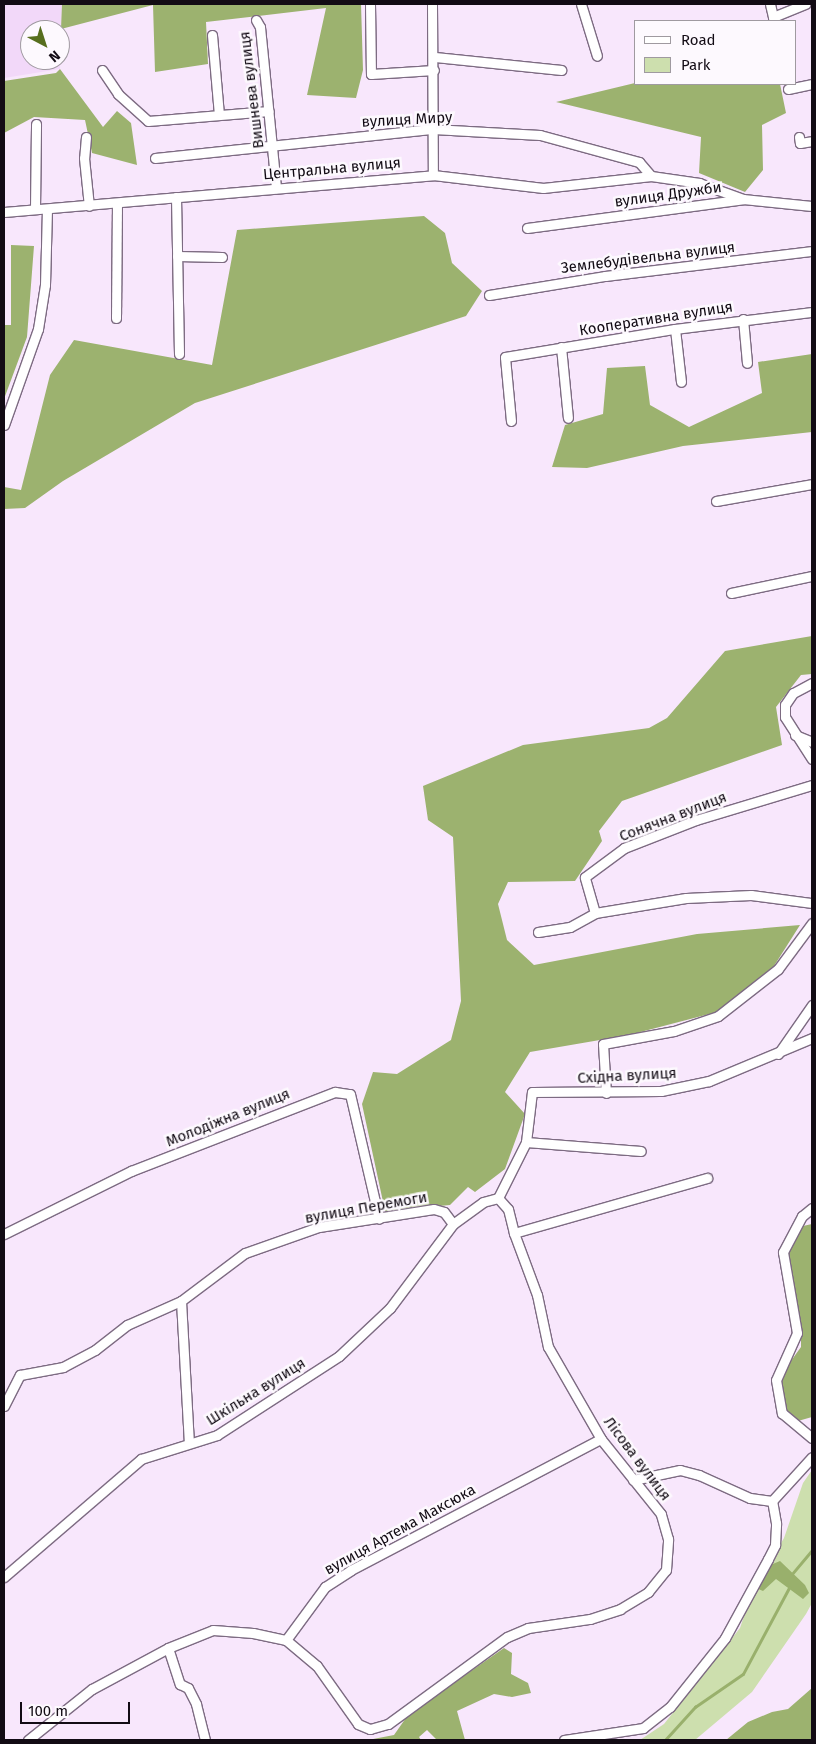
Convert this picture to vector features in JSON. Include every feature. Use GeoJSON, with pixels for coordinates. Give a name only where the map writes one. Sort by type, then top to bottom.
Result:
{"type":"FeatureCollection","features":[{"type":"Feature","properties":{"kind":"street"},"geometry":{"type":"LineString","coordinates":[[370,4],[370,74],[434,70]]}},
{"type":"Feature","properties":{"kind":"street"},"geometry":{"type":"LineString","coordinates":[[432,4],[435,57],[433,175]]}},
{"type":"Feature","properties":{"kind":"street"},"geometry":{"type":"LineString","coordinates":[[581,4],[597,56]]}},
{"type":"Feature","properties":{"kind":"street"},"geometry":{"type":"LineString","coordinates":[[770,4],[774,19],[806,4]]}},
{"type":"Feature","properties":{"kind":"street","name":"Вишнева вулиця"},"geometry":{"type":"LineString","coordinates":[[256,20],[269,112],[276,188]]}},
{"type":"Feature","properties":{"kind":"street"},"geometry":{"type":"LineString","coordinates":[[212,35],[219,115]]}},
{"type":"Feature","properties":{"kind":"street"},"geometry":{"type":"LineString","coordinates":[[435,57],[561,70]]}},
{"type":"Feature","properties":{"kind":"street"},"geometry":{"type":"LineString","coordinates":[[102,70],[118,94],[148,120],[269,112]]}},
{"type":"Feature","properties":{"kind":"street"},"geometry":{"type":"LineString","coordinates":[[788,89],[812,84]]}},
{"type":"Feature","properties":{"kind":"street"},"geometry":{"type":"LineString","coordinates":[[35,209],[36,124]]}},
{"type":"Feature","properties":{"kind":"street","name":"вулиця Миру"},"geometry":{"type":"LineString","coordinates":[[155,158],[272,144],[433,129],[540,135],[639,162],[651,176]]}},
{"type":"Feature","properties":{"kind":"street"},"geometry":{"type":"LineString","coordinates":[[86,137],[84,158],[89,206]]}},
{"type":"Feature","properties":{"kind":"street"},"geometry":{"type":"LineString","coordinates":[[799,137],[800,143],[812,141]]}},
{"type":"Feature","properties":{"kind":"street","name":"Центральна вулиця"},"geometry":{"type":"LineString","coordinates":[[4,212],[117,204],[176,197],[433,175],[542,188],[651,176],[699,183],[743,199]]}},
{"type":"Feature","properties":{"kind":"street"},"geometry":{"type":"LineString","coordinates":[[176,197],[179,354]]}},
{"type":"Feature","properties":{"kind":"street","name":"вулиця Дружби"},"geometry":{"type":"LineString","coordinates":[[527,228],[743,199],[812,206]]}},
{"type":"Feature","properties":{"kind":"street"},"geometry":{"type":"LineString","coordinates":[[116,318],[117,204]]}},
{"type":"Feature","properties":{"kind":"street"},"geometry":{"type":"LineString","coordinates":[[4,425],[38,329],[45,285],[48,209]]}},
{"type":"Feature","properties":{"kind":"street","name":"Землебудівельна вулиця"},"geometry":{"type":"LineString","coordinates":[[488,295],[605,276],[812,251]]}},
{"type":"Feature","properties":{"kind":"street"},"geometry":{"type":"LineString","coordinates":[[177,256],[222,257]]}},
{"type":"Feature","properties":{"kind":"street","name":"Кооперативна вулиця"},"geometry":{"type":"LineString","coordinates":[[511,421],[505,357],[743,319],[812,312]]}},
{"type":"Feature","properties":{"kind":"street"},"geometry":{"type":"LineString","coordinates":[[743,319],[747,363]]}},
{"type":"Feature","properties":{"kind":"street"},"geometry":{"type":"LineString","coordinates":[[675,329],[681,382]]}},
{"type":"Feature","properties":{"kind":"street"},"geometry":{"type":"LineString","coordinates":[[561,347],[568,418]]}},
{"type":"Feature","properties":{"kind":"street"},"geometry":{"type":"LineString","coordinates":[[716,501],[812,484]]}},
{"type":"Feature","properties":{"kind":"street"},"geometry":{"type":"LineString","coordinates":[[731,593],[812,576]]}},
{"type":"Feature","properties":{"kind":"street"},"geometry":{"type":"LineString","coordinates":[[812,683],[793,693],[785,705],[785,717],[793,734],[812,759]]}},
{"type":"Feature","properties":{"kind":"street"},"geometry":{"type":"LineString","coordinates":[[793,734],[812,742]]}},
{"type":"Feature","properties":{"kind":"street","name":"Сонячна вулиця"},"geometry":{"type":"LineString","coordinates":[[595,913],[585,877],[624,848],[696,820],[812,785]]}},
{"type":"Feature","properties":{"kind":"street"},"geometry":{"type":"LineString","coordinates":[[538,932],[570,928],[595,913],[686,898],[751,895],[812,903]]}},
{"type":"Feature","properties":{"kind":"street"},"geometry":{"type":"LineString","coordinates":[[606,1093],[603,1044],[674,1031],[718,1016],[778,969],[812,922]]}},
{"type":"Feature","properties":{"kind":"street"},"geometry":{"type":"LineString","coordinates":[[778,1055],[812,1005]]}},
{"type":"Feature","properties":{"kind":"street","name":"Східна вулиця"},"geometry":{"type":"LineString","coordinates":[[526,1142],[532,1092],[606,1093],[661,1090],[709,1081],[778,1055],[812,1038]]}},
{"type":"Feature","properties":{"kind":"street","name":"Молодіжна вулиця"},"geometry":{"type":"LineString","coordinates":[[4,1234],[131,1170],[335,1092],[350,1094],[378,1219]]}},
{"type":"Feature","properties":{"kind":"street"},"geometry":{"type":"LineString","coordinates":[[498,1198],[526,1142],[641,1151]]}},
{"type":"Feature","properties":{"kind":"street"},"geometry":{"type":"LineString","coordinates":[[514,1233],[707,1178]]}},
{"type":"Feature","properties":{"kind":"street","name":"Шкільна вулиця"},"geometry":{"type":"LineString","coordinates":[[4,1576],[141,1459],[217,1435],[339,1356],[390,1308],[453,1224],[483,1202],[498,1198]]}},
{"type":"Feature","properties":{"kind":"street","name":"Лісова вулиця"},"geometry":{"type":"LineString","coordinates":[[286,1640],[317,1666],[358,1724],[370,1729],[381,1728],[507,1638],[528,1628],[590,1619],[620,1609],[648,1592],[666,1570],[668,1539],[661,1514],[601,1439],[548,1347],[537,1295],[514,1233],[508,1209],[498,1198]]}},
{"type":"Feature","properties":{"kind":"street"},"geometry":{"type":"LineString","coordinates":[[812,1208],[802,1216],[783,1252],[797,1333],[776,1380],[776,1388],[782,1413],[812,1438]]}},
{"type":"Feature","properties":{"kind":"street","name":"вулиця Перемоги"},"geometry":{"type":"LineString","coordinates":[[4,1406],[20,1375],[63,1367],[96,1350],[127,1325],[181,1301],[244,1253],[320,1227],[434,1210],[444,1212],[453,1224]]}},
{"type":"Feature","properties":{"kind":"street"},"geometry":{"type":"LineString","coordinates":[[181,1301],[189,1443]]}},
{"type":"Feature","properties":{"kind":"street","name":"вулиця Артема Максюка"},"geometry":{"type":"LineString","coordinates":[[286,1640],[325,1587],[351,1570],[601,1439]]}},
{"type":"Feature","properties":{"kind":"street"},"geometry":{"type":"LineString","coordinates":[[772,1501],[812,1457]]}},
{"type":"Feature","properties":{"kind":"street"},"geometry":{"type":"LineString","coordinates":[[633,1480],[680,1470],[699,1475],[750,1498],[772,1501]]}},
{"type":"Feature","properties":{"kind":"street"},"geometry":{"type":"LineString","coordinates":[[564,1740],[629,1733],[643,1728],[670,1707],[725,1638],[776,1545],[776,1523],[772,1501]]}},
{"type":"Feature","properties":{"kind":"street"},"geometry":{"type":"LineString","coordinates":[[28,1740],[92,1689],[168,1648],[213,1630],[286,1640]]}},
{"type":"Feature","properties":{"kind":"street"},"geometry":{"type":"LineString","coordinates":[[168,1648],[180,1684],[188,1688],[196,1704],[205,1740]]}},
{"type":"Feature","properties":{"kind":"shaded area"},"geometry":{"type":"Polygon","coordinates":[[[4,4],[62,4],[62,20],[20,20],[20,70],[54,70],[4,78],[4,4]]]}},
{"type":"Feature","properties":{"kind":"shaded area"},"geometry":{"type":"Polygon","coordinates":[[[62,4],[361,4],[363,70],[356,98],[307,95],[326,8],[206,22],[208,64],[155,72],[153,5],[70,27],[70,20],[61,20],[62,4]]]}},
{"type":"Feature","properties":{"kind":"shaded area"},"geometry":{"type":"Polygon","coordinates":[[[61,70],[103,127],[117,111],[131,123],[137,165],[92,153],[85,120],[34,117],[4,133],[4,81],[56,73],[61,70]]]}},
{"type":"Feature","properties":{"kind":"shaded area"},"geometry":{"type":"Polygon","coordinates":[[[634,83],[634,85],[780,85],[786,113],[762,125],[763,170],[745,192],[699,173],[701,137],[556,102],[634,83]]]}},
{"type":"Feature","properties":{"kind":"shaded area"},"geometry":{"type":"Polygon","coordinates":[[[424,216],[445,233],[452,263],[482,291],[466,316],[195,403],[63,481],[25,508],[4,509],[4,487],[21,490],[50,375],[74,340],[212,365],[237,230],[424,216]]]}},
{"type":"Feature","properties":{"kind":"shaded area"},"geometry":{"type":"Polygon","coordinates":[[[11,245],[34,246],[27,337],[4,399],[4,325],[11,325],[11,245]]]}},
{"type":"Feature","properties":{"kind":"shaded area"},"geometry":{"type":"Polygon","coordinates":[[[812,354],[812,432],[683,446],[587,468],[552,467],[565,425],[603,414],[607,368],[645,366],[650,405],[689,427],[762,393],[758,362],[812,354]]]}},
{"type":"Feature","properties":{"kind":"shaded area"},"geometry":{"type":"Polygon","coordinates":[[[812,636],[812,674],[801,675],[776,707],[782,745],[622,801],[599,831],[602,841],[575,881],[508,882],[498,904],[507,940],[534,965],[697,934],[800,925],[774,966],[717,1012],[629,1035],[530,1052],[505,1092],[525,1114],[505,1169],[475,1192],[468,1187],[450,1205],[385,1211],[362,1104],[373,1072],[397,1074],[451,1040],[461,1001],[453,837],[428,820],[423,786],[523,745],[649,728],[667,718],[725,651],[812,636]]]}},
{"type":"Feature","properties":{"kind":"shaded area"},"geometry":{"type":"Polygon","coordinates":[[[812,1224],[812,1417],[798,1421],[786,1410],[779,1391],[788,1365],[801,1347],[801,1327],[787,1252],[803,1226],[812,1224]]]}},
{"type":"Feature","properties":{"kind":"shaded area"},"geometry":{"type":"Polygon","coordinates":[[[780,1561],[805,1585],[809,1593],[803,1599],[776,1579],[763,1591],[756,1588],[768,1566],[780,1561]]]}},
{"type":"Feature","properties":{"kind":"shaded area"},"geometry":{"type":"Polygon","coordinates":[[[504,1648],[512,1653],[511,1674],[528,1683],[531,1693],[512,1697],[494,1694],[457,1711],[465,1740],[437,1740],[427,1730],[419,1737],[421,1740],[368,1740],[394,1735],[408,1715],[504,1648]]]}},
{"type":"Feature","properties":{"kind":"shaded area"},"geometry":{"type":"Polygon","coordinates":[[[812,1688],[812,1740],[726,1740],[748,1722],[772,1712],[788,1709],[812,1688]]]}},
{"type":"Feature","properties":{"kind":"green space"},"geometry":{"type":"Polygon","coordinates":[[[812,1470],[812,1603],[806,1614],[752,1692],[695,1740],[640,1740],[664,1724],[740,1628],[753,1589],[784,1538],[803,1483],[812,1470]]]}},
{"type":"Feature","properties":{"kind":"waterway"},"geometry":{"type":"LineString","coordinates":[[792,1574],[812,1550]]}},
{"type":"Feature","properties":{"kind":"waterway"},"geometry":{"type":"LineString","coordinates":[[665,1740],[695,1707],[743,1674],[789,1588]]}}]}
